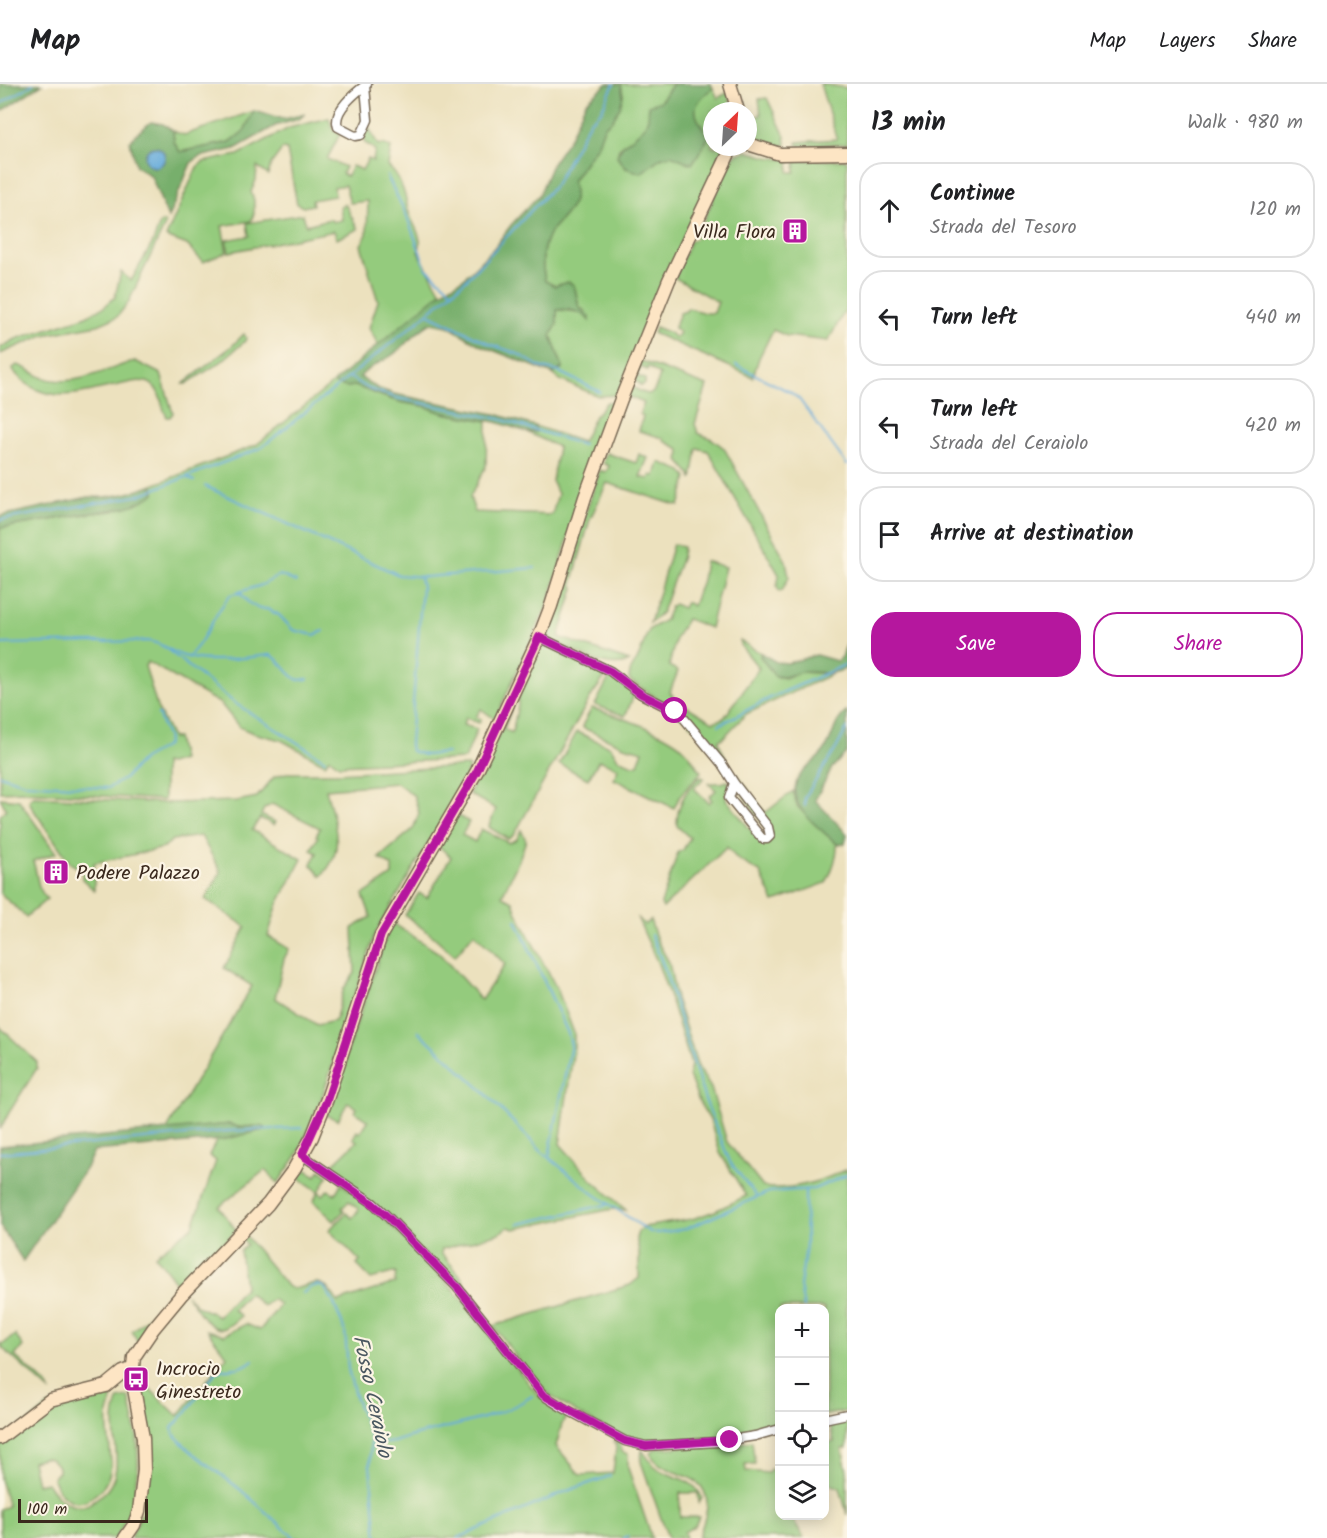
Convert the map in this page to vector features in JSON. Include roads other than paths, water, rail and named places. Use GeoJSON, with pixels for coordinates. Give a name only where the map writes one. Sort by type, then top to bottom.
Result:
{"type":"FeatureCollection","features":[{"type":"Feature","properties":{"kind":"main road"},"geometry":{"type":"LineString","coordinates":[[730,84],[735,102]]}},
{"type":"Feature","properties":{"kind":"main road"},"geometry":{"type":"LineString","coordinates":[[757,147],[780,154],[847,153]]}},
{"type":"Feature","properties":{"kind":"main road"},"geometry":{"type":"LineString","coordinates":[[125,1538],[134,1525],[139,1511],[144,1470],[143,1438],[131,1369],[136,1355],[164,1315],[268,1204],[302,1155],[327,1100],[381,935],[477,771],[539,637],[585,496],[624,389],[669,280],[728,156]]}},
{"type":"Feature","properties":{"kind":"main road"},"geometry":{"type":"LineString","coordinates":[[0,1438],[50,1400],[102,1388],[109,1385],[123,1372],[131,1369]]}},
{"type":"Feature","properties":{"kind":"street"},"geometry":{"type":"LineString","coordinates":[[366,85],[368,120],[361,135],[355,136],[338,127],[336,121],[338,114],[359,89],[366,85]]}},
{"type":"Feature","properties":{"kind":"street"},"geometry":{"type":"LineString","coordinates":[[539,637],[610,671],[641,694],[675,711],[722,764],[768,827],[770,836],[768,839],[759,836],[729,798],[734,783]]}},
{"type":"Feature","properties":{"kind":"street"},"geometry":{"type":"LineString","coordinates":[[302,1155],[372,1203],[388,1217],[457,1287],[543,1395],[562,1407],[625,1441],[646,1446],[718,1442],[775,1430]]}},
{"type":"Feature","properties":{"kind":"street"},"geometry":{"type":"LineString","coordinates":[[829,1418],[847,1414]]}},
{"type":"Feature","properties":{"kind":"water"},"geometry":{"type":"Polygon","coordinates":[[[155,147],[162,150],[165,157],[162,164],[155,167],[148,164],[145,157],[148,150],[155,147]]]}},
{"type":"Feature","properties":{"kind":"waterway"},"geometry":{"type":"LineString","coordinates":[[0,104],[33,84]]}},
{"type":"Feature","properties":{"kind":"waterway"},"geometry":{"type":"LineString","coordinates":[[0,520],[137,496],[261,448],[466,280],[555,185],[590,121],[601,111],[614,84]]}},
{"type":"Feature","properties":{"kind":"waterway"},"geometry":{"type":"LineString","coordinates":[[387,176],[406,214],[426,268],[453,292]]}},
{"type":"Feature","properties":{"kind":"waterway"},"geometry":{"type":"LineString","coordinates":[[429,314],[490,344],[518,354],[540,367],[559,372],[600,392]]}},
{"type":"Feature","properties":{"kind":"waterway"},"geometry":{"type":"LineString","coordinates":[[736,365],[790,392],[799,399],[847,465]]}},
{"type":"Feature","properties":{"kind":"waterway"},"geometry":{"type":"LineString","coordinates":[[349,377],[369,389],[397,398],[500,419],[583,445]]}},
{"type":"Feature","properties":{"kind":"waterway"},"geometry":{"type":"LineString","coordinates":[[186,477],[194,481]]}},
{"type":"Feature","properties":{"kind":"waterway"},"geometry":{"type":"LineString","coordinates":[[205,486],[399,575],[425,577],[535,568]]}},
{"type":"Feature","properties":{"kind":"waterway"},"geometry":{"type":"LineString","coordinates":[[239,592],[262,585],[280,575],[296,582]]}},
{"type":"Feature","properties":{"kind":"waterway"},"geometry":{"type":"LineString","coordinates":[[420,577],[422,587],[411,751],[425,755],[447,753]]}},
{"type":"Feature","properties":{"kind":"waterway"},"geometry":{"type":"LineString","coordinates":[[189,657],[230,595],[237,593],[259,609],[267,609],[279,615],[293,630],[314,635],[324,631]]}},
{"type":"Feature","properties":{"kind":"waterway"},"geometry":{"type":"LineString","coordinates":[[0,644],[148,641],[182,656],[197,659],[218,660],[271,655],[298,680],[308,679]]}},
{"type":"Feature","properties":{"kind":"waterway"},"geometry":{"type":"LineString","coordinates":[[163,646],[236,704],[325,760]]}},
{"type":"Feature","properties":{"kind":"waterway"},"geometry":{"type":"LineString","coordinates":[[719,725],[770,698],[847,664]]}},
{"type":"Feature","properties":{"kind":"waterway"},"geometry":{"type":"LineString","coordinates":[[0,775],[25,783],[108,788],[124,779],[143,759],[166,746],[168,739],[158,714]]}},
{"type":"Feature","properties":{"kind":"waterway"},"geometry":{"type":"LineString","coordinates":[[805,806],[805,797],[847,728]]}},
{"type":"Feature","properties":{"kind":"waterway"},"geometry":{"type":"LineString","coordinates":[[516,920],[568,1033],[571,1045],[549,1156]]}},
{"type":"Feature","properties":{"kind":"waterway"},"geometry":{"type":"LineString","coordinates":[[651,935],[664,967],[704,1097],[730,1162],[757,1197]]}},
{"type":"Feature","properties":{"kind":"waterway"},"geometry":{"type":"LineString","coordinates":[[418,1031],[482,1090],[542,1152],[594,1194],[650,1232],[686,1229],[769,1192],[814,1189],[847,1175]]}},
{"type":"Feature","properties":{"kind":"waterway"},"geometry":{"type":"LineString","coordinates":[[0,1153],[226,1131],[302,1128]]}},
{"type":"Feature","properties":{"kind":"waterway"},"geometry":{"type":"LineString","coordinates":[[803,1304],[800,1286],[806,1245],[805,1190]]}},
{"type":"Feature","properties":{"kind":"waterway"},"geometry":{"type":"LineString","coordinates":[[518,1224],[609,1204]]}},
{"type":"Feature","properties":{"kind":"waterway","name":"Fosso Ceraiolo"},"geometry":{"type":"LineString","coordinates":[[303,1293],[311,1287],[318,1285],[324,1287],[332,1299],[345,1331],[348,1369],[356,1399],[371,1438],[370,1465],[377,1538]]}},
{"type":"Feature","properties":{"kind":"waterway"},"geometry":{"type":"LineString","coordinates":[[253,1360],[239,1368],[216,1372],[172,1428],[175,1435],[192,1452],[236,1486],[295,1538]]}},
{"type":"Feature","properties":{"kind":"waterway"},"geometry":{"type":"LineString","coordinates":[[371,1438],[386,1443],[394,1442],[482,1418],[532,1396]]}},
{"type":"Feature","properties":{"kind":"waterway"},"geometry":{"type":"LineString","coordinates":[[458,1538],[567,1491],[610,1476]]}},
{"type":"Feature","properties":{"kind":"waterway"},"geometry":{"type":"LineString","coordinates":[[624,1538],[628,1536]]}},
{"type":"Feature","properties":{"kind":"place","name":"Villa Flora"},"geometry":{"type":"Point","coordinates":[795,231]}},
{"type":"Feature","properties":{"kind":"place","name":"Podere Palazzo"},"geometry":{"type":"Point","coordinates":[56,872]}},
{"type":"Feature","properties":{"kind":"place","name":"Incrocio Ginestreto"},"geometry":{"type":"Point","coordinates":[136,1379]}}]}
